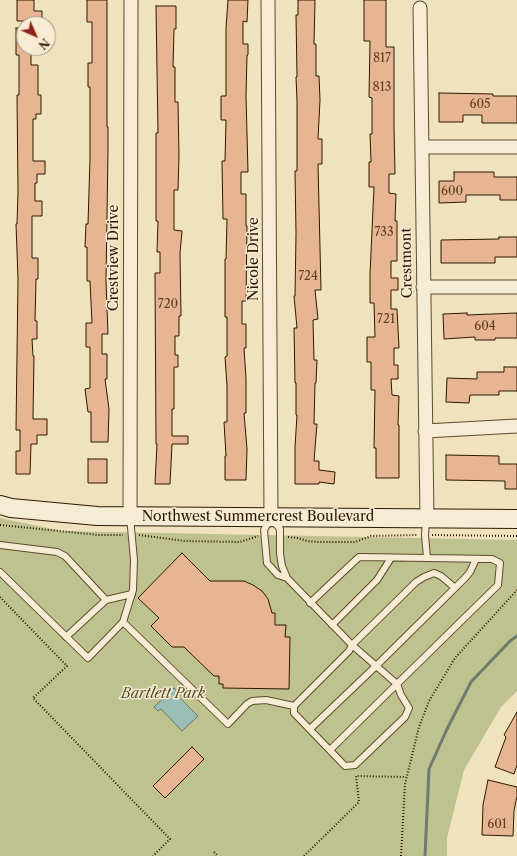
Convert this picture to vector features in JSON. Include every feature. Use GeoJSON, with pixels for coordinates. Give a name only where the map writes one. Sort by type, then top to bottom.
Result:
{"type":"FeatureCollection","features":[{"type":"Feature","properties":{"kind":"street","name":"Crestview Drive"},"geometry":{"type":"LineString","coordinates":[[130,517],[131,0]]}},
{"type":"Feature","properties":{"kind":"street","name":"Nicole Drive"},"geometry":{"type":"LineString","coordinates":[[268,0],[271,518]]}},
{"type":"Feature","properties":{"kind":"street","name":"Crestmont"},"geometry":{"type":"LineString","coordinates":[[420,8],[426,519]]}},
{"type":"Feature","properties":{"kind":"street"},"geometry":{"type":"LineString","coordinates":[[422,146],[517,147]]}},
{"type":"Feature","properties":{"kind":"street"},"geometry":{"type":"LineString","coordinates":[[423,287],[517,287]]}},
{"type":"Feature","properties":{"kind":"street"},"geometry":{"type":"LineString","coordinates":[[425,431],[517,426]]}},
{"type":"Feature","properties":{"kind":"street","name":"Northwest Summercrest Boulevard"},"geometry":{"type":"LineString","coordinates":[[0,504],[11,508],[97,516],[130,517],[517,519]]}},
{"type":"Feature","properties":{"kind":"lane"},"geometry":{"type":"LineString","coordinates":[[0,572],[88,658],[123,622],[132,594],[134,560],[130,517]]}},
{"type":"Feature","properties":{"kind":"lane"},"geometry":{"type":"LineString","coordinates":[[287,578],[278,575],[267,564],[264,530],[271,518],[280,529],[280,554],[282,566],[287,578],[352,645],[397,684],[401,695],[409,708],[405,717],[355,765],[345,766],[294,713],[294,706],[349,651],[352,645],[416,582],[434,573],[441,576],[455,588]]}},
{"type":"Feature","properties":{"kind":"lane"},"geometry":{"type":"LineString","coordinates":[[426,519],[425,535],[427,558]]}},
{"type":"Feature","properties":{"kind":"lane"},"geometry":{"type":"LineString","coordinates":[[0,545],[57,552],[65,556],[106,600]]}},
{"type":"Feature","properties":{"kind":"lane"},"geometry":{"type":"LineString","coordinates":[[310,602],[359,557],[492,559],[500,563],[498,585],[330,750]]}},
{"type":"Feature","properties":{"kind":"lane"},"geometry":{"type":"LineString","coordinates":[[332,625],[377,580],[391,558]]}},
{"type":"Feature","properties":{"kind":"lane"},"geometry":{"type":"LineString","coordinates":[[310,729],[455,588],[470,572],[476,559]]}},
{"type":"Feature","properties":{"kind":"lane"},"geometry":{"type":"LineString","coordinates":[[66,637],[106,600],[132,594]]}},
{"type":"Feature","properties":{"kind":"lane"},"geometry":{"type":"LineString","coordinates":[[123,622],[228,724],[247,704],[252,701],[266,700],[294,706]]}},
{"type":"Feature","properties":{"kind":"path"},"geometry":{"type":"LineString","coordinates":[[401,856],[406,777],[419,727],[429,701],[455,658],[517,590]]}},
{"type":"Feature","properties":{"kind":"path"},"geometry":{"type":"LineString","coordinates":[[0,597],[67,666],[33,698],[170,839],[153,856]]}},
{"type":"Feature","properties":{"kind":"path"},"geometry":{"type":"LineString","coordinates":[[304,856],[359,802],[356,776],[406,777]]}},
{"type":"Feature","properties":{"kind":"path"},"geometry":{"type":"LineString","coordinates":[[214,852],[218,856]]}},
{"type":"Feature","properties":{"kind":"green space","name":"Bartlett Park"},"geometry":{"type":"Polygon","coordinates":[[[0,518],[62,531],[517,540],[517,691],[501,707],[464,770],[447,838],[447,856],[0,856],[0,518]]]}},
{"type":"Feature","properties":{"kind":"water"},"geometry":{"type":"Polygon","coordinates":[[[174,688],[178,692],[176,694],[198,716],[182,731],[161,709],[158,711],[154,707],[174,688]]]}},
{"type":"Feature","properties":{"kind":"building"},"geometry":{"type":"Polygon","coordinates":[[[17,0],[34,0],[34,11],[42,11],[42,16],[17,16],[17,0]]]}},
{"type":"Feature","properties":{"kind":"building"},"geometry":{"type":"Polygon","coordinates":[[[87,0],[107,0],[108,150],[106,281],[108,334],[102,334],[102,354],[107,354],[107,379],[105,379],[109,409],[108,442],[91,442],[91,412],[88,412],[85,389],[90,388],[90,347],[86,347],[86,323],[92,323],[90,281],[87,281],[87,247],[85,247],[86,224],[88,224],[90,159],[90,87],[88,87],[88,63],[92,63],[92,22],[87,22],[87,0]]]}},
{"type":"Feature","properties":{"kind":"building"},"geometry":{"type":"Polygon","coordinates":[[[228,0],[248,0],[247,22],[243,21],[243,44],[248,44],[246,96],[248,172],[241,172],[241,194],[246,194],[247,226],[246,301],[242,301],[242,324],[246,324],[246,348],[244,348],[246,413],[244,413],[247,449],[246,480],[225,480],[226,456],[224,422],[227,422],[225,357],[227,356],[227,317],[225,317],[225,259],[227,219],[223,219],[222,161],[225,161],[226,120],[221,120],[221,96],[226,96],[226,28],[228,0]]]}},
{"type":"Feature","properties":{"kind":"building"},"geometry":{"type":"Polygon","coordinates":[[[298,0],[315,0],[314,44],[316,44],[316,76],[319,76],[320,100],[318,139],[322,139],[322,164],[318,164],[321,290],[315,290],[318,319],[313,320],[314,360],[317,360],[314,424],[317,424],[314,461],[319,461],[319,470],[335,472],[334,484],[319,482],[319,484],[295,484],[297,415],[294,328],[297,328],[294,296],[296,234],[295,171],[297,171],[296,15],[298,15],[298,0]]]}},
{"type":"Feature","properties":{"kind":"building"},"geometry":{"type":"Polygon","coordinates":[[[364,0],[386,0],[386,47],[394,47],[395,174],[389,174],[389,193],[396,194],[395,221],[397,221],[397,261],[391,261],[391,278],[398,278],[398,290],[391,290],[391,309],[397,309],[399,348],[394,348],[394,365],[398,365],[398,379],[391,379],[392,395],[399,396],[399,478],[376,478],[376,448],[374,448],[375,390],[371,390],[371,362],[367,362],[367,337],[375,337],[374,303],[370,303],[374,187],[369,187],[369,162],[371,162],[370,134],[372,134],[372,98],[369,97],[370,41],[364,41],[364,0]]]}},
{"type":"Feature","properties":{"kind":"building"},"geometry":{"type":"Polygon","coordinates":[[[156,6],[176,6],[173,67],[175,67],[175,102],[178,102],[179,156],[178,190],[174,190],[174,230],[182,231],[180,253],[181,316],[179,316],[179,336],[175,336],[175,355],[178,355],[178,367],[174,367],[174,409],[172,409],[172,436],[188,436],[188,444],[172,444],[170,484],[155,484],[157,444],[155,273],[160,273],[160,252],[157,252],[158,221],[156,221],[156,133],[158,133],[156,6]]]}},
{"type":"Feature","properties":{"kind":"building"},"geometry":{"type":"Polygon","coordinates":[[[19,56],[31,56],[31,65],[38,65],[38,95],[41,95],[41,114],[36,114],[36,119],[33,119],[33,161],[45,161],[45,174],[37,174],[37,183],[35,183],[35,201],[42,201],[42,216],[32,216],[32,258],[38,258],[35,321],[37,321],[37,339],[32,339],[34,356],[33,419],[47,419],[47,435],[37,435],[37,444],[31,444],[30,474],[16,474],[16,451],[20,451],[20,430],[16,430],[18,279],[16,224],[18,192],[17,95],[19,95],[19,56]]]}},
{"type":"Feature","properties":{"kind":"building"},"geometry":{"type":"Polygon","coordinates":[[[439,93],[517,96],[517,123],[482,123],[482,115],[463,115],[463,122],[439,122],[439,93]]]}},
{"type":"Feature","properties":{"kind":"building"},"geometry":{"type":"Polygon","coordinates":[[[454,172],[494,172],[494,177],[517,177],[517,200],[500,200],[500,195],[466,195],[466,202],[439,203],[439,181],[454,181],[454,172]]]}},
{"type":"Feature","properties":{"kind":"building"},"geometry":{"type":"Polygon","coordinates":[[[499,237],[517,237],[517,257],[495,257],[495,263],[441,263],[441,240],[499,239],[499,237]]]}},
{"type":"Feature","properties":{"kind":"building"},"geometry":{"type":"Polygon","coordinates":[[[467,313],[467,315],[517,313],[517,338],[495,338],[495,340],[475,340],[475,337],[444,339],[443,314],[467,313]]]}},
{"type":"Feature","properties":{"kind":"building"},"geometry":{"type":"Polygon","coordinates":[[[504,367],[517,367],[517,391],[499,391],[499,395],[470,395],[469,403],[446,402],[447,378],[477,379],[477,372],[504,372],[504,367]]]}},
{"type":"Feature","properties":{"kind":"building"},"geometry":{"type":"Polygon","coordinates":[[[446,455],[499,456],[499,464],[517,464],[517,489],[505,489],[505,481],[446,480],[446,455]]]}},
{"type":"Feature","properties":{"kind":"building"},"geometry":{"type":"Polygon","coordinates":[[[88,459],[107,459],[107,483],[88,483],[88,459]]]}},
{"type":"Feature","properties":{"kind":"building"},"geometry":{"type":"Polygon","coordinates":[[[182,553],[210,581],[244,581],[262,591],[268,599],[272,613],[275,613],[275,625],[286,625],[285,637],[290,637],[289,689],[223,688],[223,684],[219,684],[219,676],[214,676],[184,647],[172,647],[151,626],[159,618],[138,598],[182,553]]]}},
{"type":"Feature","properties":{"kind":"building"},"geometry":{"type":"Polygon","coordinates":[[[517,712],[517,765],[514,774],[495,767],[506,737],[504,735],[517,712]]]}},
{"type":"Feature","properties":{"kind":"building"},"geometry":{"type":"Polygon","coordinates":[[[192,747],[204,759],[165,798],[153,786],[192,747]]]}},
{"type":"Feature","properties":{"kind":"building"},"geometry":{"type":"Polygon","coordinates":[[[488,780],[517,787],[513,836],[482,835],[483,805],[488,780]]]}},
{"type":"Feature","properties":{"kind":"waterway"},"geometry":{"type":"LineString","coordinates":[[425,856],[429,769],[471,682],[510,641],[517,636]]}}]}
